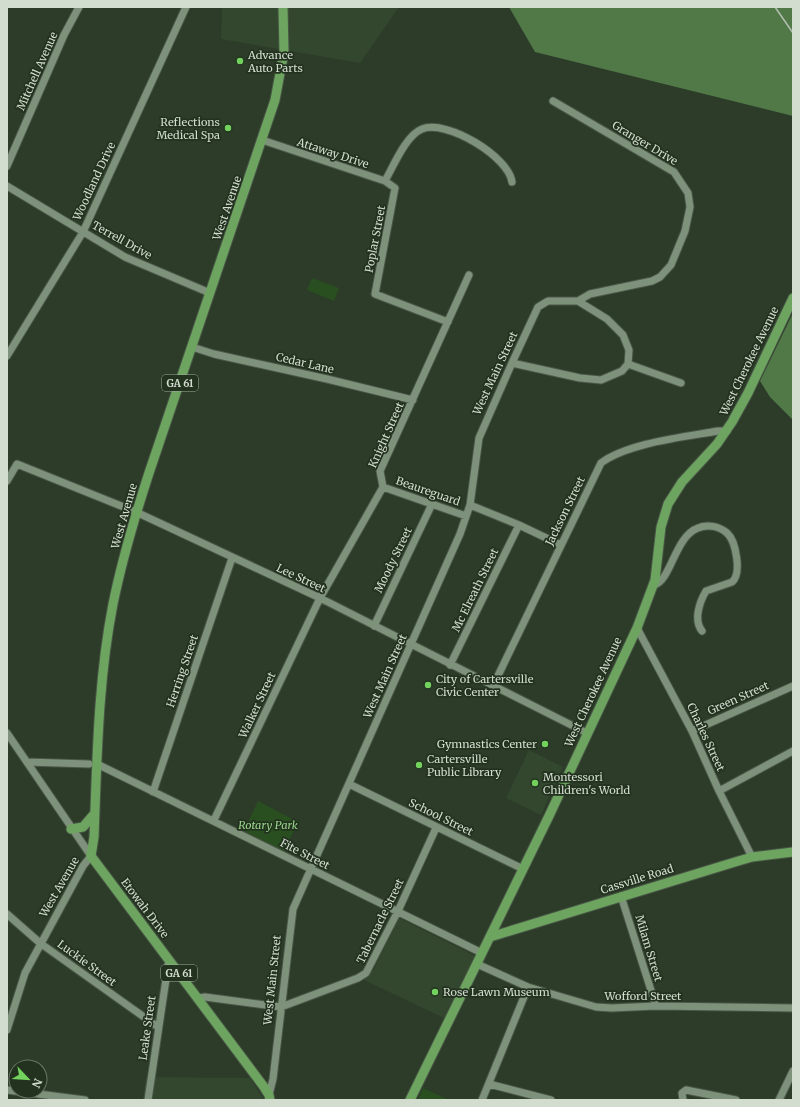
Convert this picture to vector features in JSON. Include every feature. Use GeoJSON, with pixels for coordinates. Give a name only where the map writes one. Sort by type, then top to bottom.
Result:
{"type":"FeatureCollection","features":[{"type":"Feature","properties":{"kind":"main road","name":"West Avenue"},"geometry":{"type":"LineString","coordinates":[[91,856],[95,814],[93,764],[112,612],[136,512],[276,100],[284,39],[283,7]]}},
{"type":"Feature","properties":{"kind":"main road","name":"West Cherokee Avenue"},"geometry":{"type":"LineString","coordinates":[[410,1100],[523,869],[637,628],[654,586],[661,527],[668,504],[686,477],[717,444],[726,431],[748,392],[793,298]]}},
{"type":"Feature","properties":{"kind":"main road"},"geometry":{"type":"LineString","coordinates":[[71,829],[83,827],[95,814]]}},
{"type":"Feature","properties":{"kind":"main road","name":"Cassville Road"},"geometry":{"type":"LineString","coordinates":[[490,936],[752,857],[793,852]]}},
{"type":"Feature","properties":{"kind":"main road","name":"Etowah Drive"},"geometry":{"type":"LineString","coordinates":[[91,856],[198,998],[270,1098]]}},
{"type":"Feature","properties":{"kind":"main road"},"geometry":{"type":"LineString","coordinates":[[499,918],[504,925],[513,930]]}},
{"type":"Feature","properties":{"kind":"street","name":"Mitchell Avenue"},"geometry":{"type":"LineString","coordinates":[[7,166],[64,35],[79,7]]}},
{"type":"Feature","properties":{"kind":"street","name":"Woodland Drive"},"geometry":{"type":"LineString","coordinates":[[7,356],[83,232],[186,7]]}},
{"type":"Feature","properties":{"kind":"street","name":"Granger Drive"},"geometry":{"type":"LineString","coordinates":[[554,101],[674,172],[688,193],[690,207],[685,231],[671,266],[660,277],[652,281],[590,294],[578,301]]}},
{"type":"Feature","properties":{"kind":"street"},"geometry":{"type":"LineString","coordinates":[[385,181],[398,156],[412,136],[422,129],[444,128],[471,139],[506,167],[512,176],[512,182]]}},
{"type":"Feature","properties":{"kind":"street","name":"Attaway Drive"},"geometry":{"type":"LineString","coordinates":[[262,140],[385,181],[395,188]]}},
{"type":"Feature","properties":{"kind":"street","name":"Terrell Drive"},"geometry":{"type":"LineString","coordinates":[[7,186],[125,257],[210,293]]}},
{"type":"Feature","properties":{"kind":"street","name":"Poplar Street"},"geometry":{"type":"LineString","coordinates":[[395,188],[375,294],[448,322]]}},
{"type":"Feature","properties":{"kind":"street","name":"Knight Street"},"geometry":{"type":"LineString","coordinates":[[383,487],[380,472],[469,275]]}},
{"type":"Feature","properties":{"kind":"street","name":"West Main Street"},"geometry":{"type":"LineString","coordinates":[[270,1098],[291,915],[310,869],[460,534],[470,505],[479,438],[538,307],[548,301],[578,301]]}},
{"type":"Feature","properties":{"kind":"street"},"geometry":{"type":"LineString","coordinates":[[512,363],[580,378],[601,380],[622,371],[628,364],[629,350],[624,335],[606,319],[578,301]]}},
{"type":"Feature","properties":{"kind":"street","name":"Cedar Lane"},"geometry":{"type":"LineString","coordinates":[[192,347],[214,354],[413,400]]}},
{"type":"Feature","properties":{"kind":"street"},"geometry":{"type":"LineString","coordinates":[[628,364],[681,384]]}},
{"type":"Feature","properties":{"kind":"street","name":"Jackson Street"},"geometry":{"type":"LineString","coordinates":[[493,686],[601,464],[610,457],[667,441],[718,431],[726,431]]}},
{"type":"Feature","properties":{"kind":"street","name":"Lee Street"},"geometry":{"type":"LineString","coordinates":[[7,481],[17,464],[136,512],[320,598],[587,733]]}},
{"type":"Feature","properties":{"kind":"street"},"geometry":{"type":"LineString","coordinates":[[320,598],[383,487]]}},
{"type":"Feature","properties":{"kind":"street","name":"Beaureguard"},"geometry":{"type":"LineString","coordinates":[[383,487],[466,516]]}},
{"type":"Feature","properties":{"kind":"street","name":"Moody Street"},"geometry":{"type":"LineString","coordinates":[[374,626],[432,504]]}},
{"type":"Feature","properties":{"kind":"street"},"geometry":{"type":"LineString","coordinates":[[470,505],[519,525],[561,545]]}},
{"type":"Feature","properties":{"kind":"street","name":"Mc Elreath Street"},"geometry":{"type":"LineString","coordinates":[[450,665],[519,525]]}},
{"type":"Feature","properties":{"kind":"street"},"geometry":{"type":"LineString","coordinates":[[654,586],[664,577],[683,540],[691,531],[699,527],[710,526],[719,528],[728,534],[733,544],[737,564],[737,574],[732,582],[706,591],[700,604],[697,621],[702,631]]}},
{"type":"Feature","properties":{"kind":"street","name":"Herring Street"},"geometry":{"type":"LineString","coordinates":[[153,792],[232,558]]}},
{"type":"Feature","properties":{"kind":"street","name":"Walker Street"},"geometry":{"type":"LineString","coordinates":[[214,820],[320,598]]}},
{"type":"Feature","properties":{"kind":"street","name":"Charles Street"},"geometry":{"type":"LineString","coordinates":[[637,628],[692,731],[719,791],[752,857]]}},
{"type":"Feature","properties":{"kind":"street","name":"Green Street"},"geometry":{"type":"LineString","coordinates":[[692,731],[793,686]]}},
{"type":"Feature","properties":{"kind":"street","name":"Etowah Drive"},"geometry":{"type":"LineString","coordinates":[[7,733],[71,829],[91,856]]}},
{"type":"Feature","properties":{"kind":"street"},"geometry":{"type":"LineString","coordinates":[[719,791],[793,751]]}},
{"type":"Feature","properties":{"kind":"street","name":"Fite Street"},"geometry":{"type":"LineString","coordinates":[[27,762],[93,764],[214,820],[310,869],[482,952]]}},
{"type":"Feature","properties":{"kind":"street","name":"School Street"},"geometry":{"type":"LineString","coordinates":[[349,784],[436,828],[523,869]]}},
{"type":"Feature","properties":{"kind":"street","name":"Tabernacle Street"},"geometry":{"type":"LineString","coordinates":[[198,998],[205,997],[281,1007],[354,980],[366,973],[398,911],[436,828]]}},
{"type":"Feature","properties":{"kind":"street","name":"West Avenue"},"geometry":{"type":"LineString","coordinates":[[7,1030],[21,983],[40,943],[83,866],[91,856]]}},
{"type":"Feature","properties":{"kind":"street","name":"Milam Street"},"geometry":{"type":"LineString","coordinates":[[621,896],[656,1006]]}},
{"type":"Feature","properties":{"kind":"street","name":"Luckie Street"},"geometry":{"type":"LineString","coordinates":[[7,914],[40,943],[158,1028]]}},
{"type":"Feature","properties":{"kind":"street","name":"Leake Street"},"geometry":{"type":"LineString","coordinates":[[148,1100],[169,959]]}},
{"type":"Feature","properties":{"kind":"street","name":"Wofford Street"},"geometry":{"type":"LineString","coordinates":[[477,964],[528,987],[596,1007],[612,1008],[656,1006],[793,1008]]}},
{"type":"Feature","properties":{"kind":"street"},"geometry":{"type":"LineString","coordinates":[[482,1100],[528,987]]}},
{"type":"Feature","properties":{"kind":"street"},"geometry":{"type":"LineString","coordinates":[[779,1100],[793,1071]]}},
{"type":"Feature","properties":{"kind":"street"},"geometry":{"type":"LineString","coordinates":[[489,1084],[551,1100]]}},
{"type":"Feature","properties":{"kind":"street"},"geometry":{"type":"LineString","coordinates":[[7,1090],[85,1100]]}},
{"type":"Feature","properties":{"kind":"street"},"geometry":{"type":"LineString","coordinates":[[683,1100],[682,1093],[686,1090],[736,1100]]}},
{"type":"Feature","properties":{"kind":"shaded area"},"geometry":{"type":"Polygon","coordinates":[[[222,7],[399,7],[360,63],[221,39],[222,7]]]}},
{"type":"Feature","properties":{"kind":"shaded area","name":"Montessori Children's World"},"geometry":{"type":"Polygon","coordinates":[[[529,750],[563,767],[541,815],[506,798],[529,750]]]}},
{"type":"Feature","properties":{"kind":"shaded area"},"geometry":{"type":"Polygon","coordinates":[[[399,918],[475,956],[444,1018],[364,980],[374,969],[399,918]]]}},
{"type":"Feature","properties":{"kind":"shaded area"},"geometry":{"type":"Polygon","coordinates":[[[146,1077],[250,1078],[264,1100],[143,1100],[146,1077]]]}},
{"type":"Feature","properties":{"kind":"green space"},"geometry":{"type":"Polygon","coordinates":[[[509,7],[793,7],[793,116],[535,52],[509,7]]]}},
{"type":"Feature","properties":{"kind":"green space"},"geometry":{"type":"Polygon","coordinates":[[[312,278],[339,288],[334,301],[307,290],[312,278]]]}},
{"type":"Feature","properties":{"kind":"green space"},"geometry":{"type":"Polygon","coordinates":[[[793,313],[793,420],[770,397],[760,381],[793,313]]]}},
{"type":"Feature","properties":{"kind":"green space","name":"Rotary Park"},"geometry":{"type":"Polygon","coordinates":[[[258,801],[298,822],[284,851],[244,831],[258,801]]]}},
{"type":"Feature","properties":{"kind":"green space"},"geometry":{"type":"Polygon","coordinates":[[[423,1088],[449,1100],[418,1100],[423,1088]]]}},
{"type":"Feature","properties":{"kind":"railway"},"geometry":{"type":"LineString","coordinates":[[775,7],[793,33]]}},
{"type":"Feature","properties":{"kind":"place","name":"Advance Auto Parts"},"geometry":{"type":"Point","coordinates":[240,61]}},
{"type":"Feature","properties":{"kind":"place","name":"Reflections Medical Spa"},"geometry":{"type":"Point","coordinates":[228,128]}},
{"type":"Feature","properties":{"kind":"place","name":"City of Cartersville Civic Center"},"geometry":{"type":"Point","coordinates":[428,685]}},
{"type":"Feature","properties":{"kind":"place","name":"Gymnastics Center"},"geometry":{"type":"Point","coordinates":[545,744]}},
{"type":"Feature","properties":{"kind":"place","name":"Cartersville Public Library"},"geometry":{"type":"Point","coordinates":[419,765]}},
{"type":"Feature","properties":{"kind":"place","name":"Montessori Children's World"},"geometry":{"type":"Point","coordinates":[535,783]}},
{"type":"Feature","properties":{"kind":"place","name":"Rose Lawn Museum"},"geometry":{"type":"Point","coordinates":[435,992]}}]}
